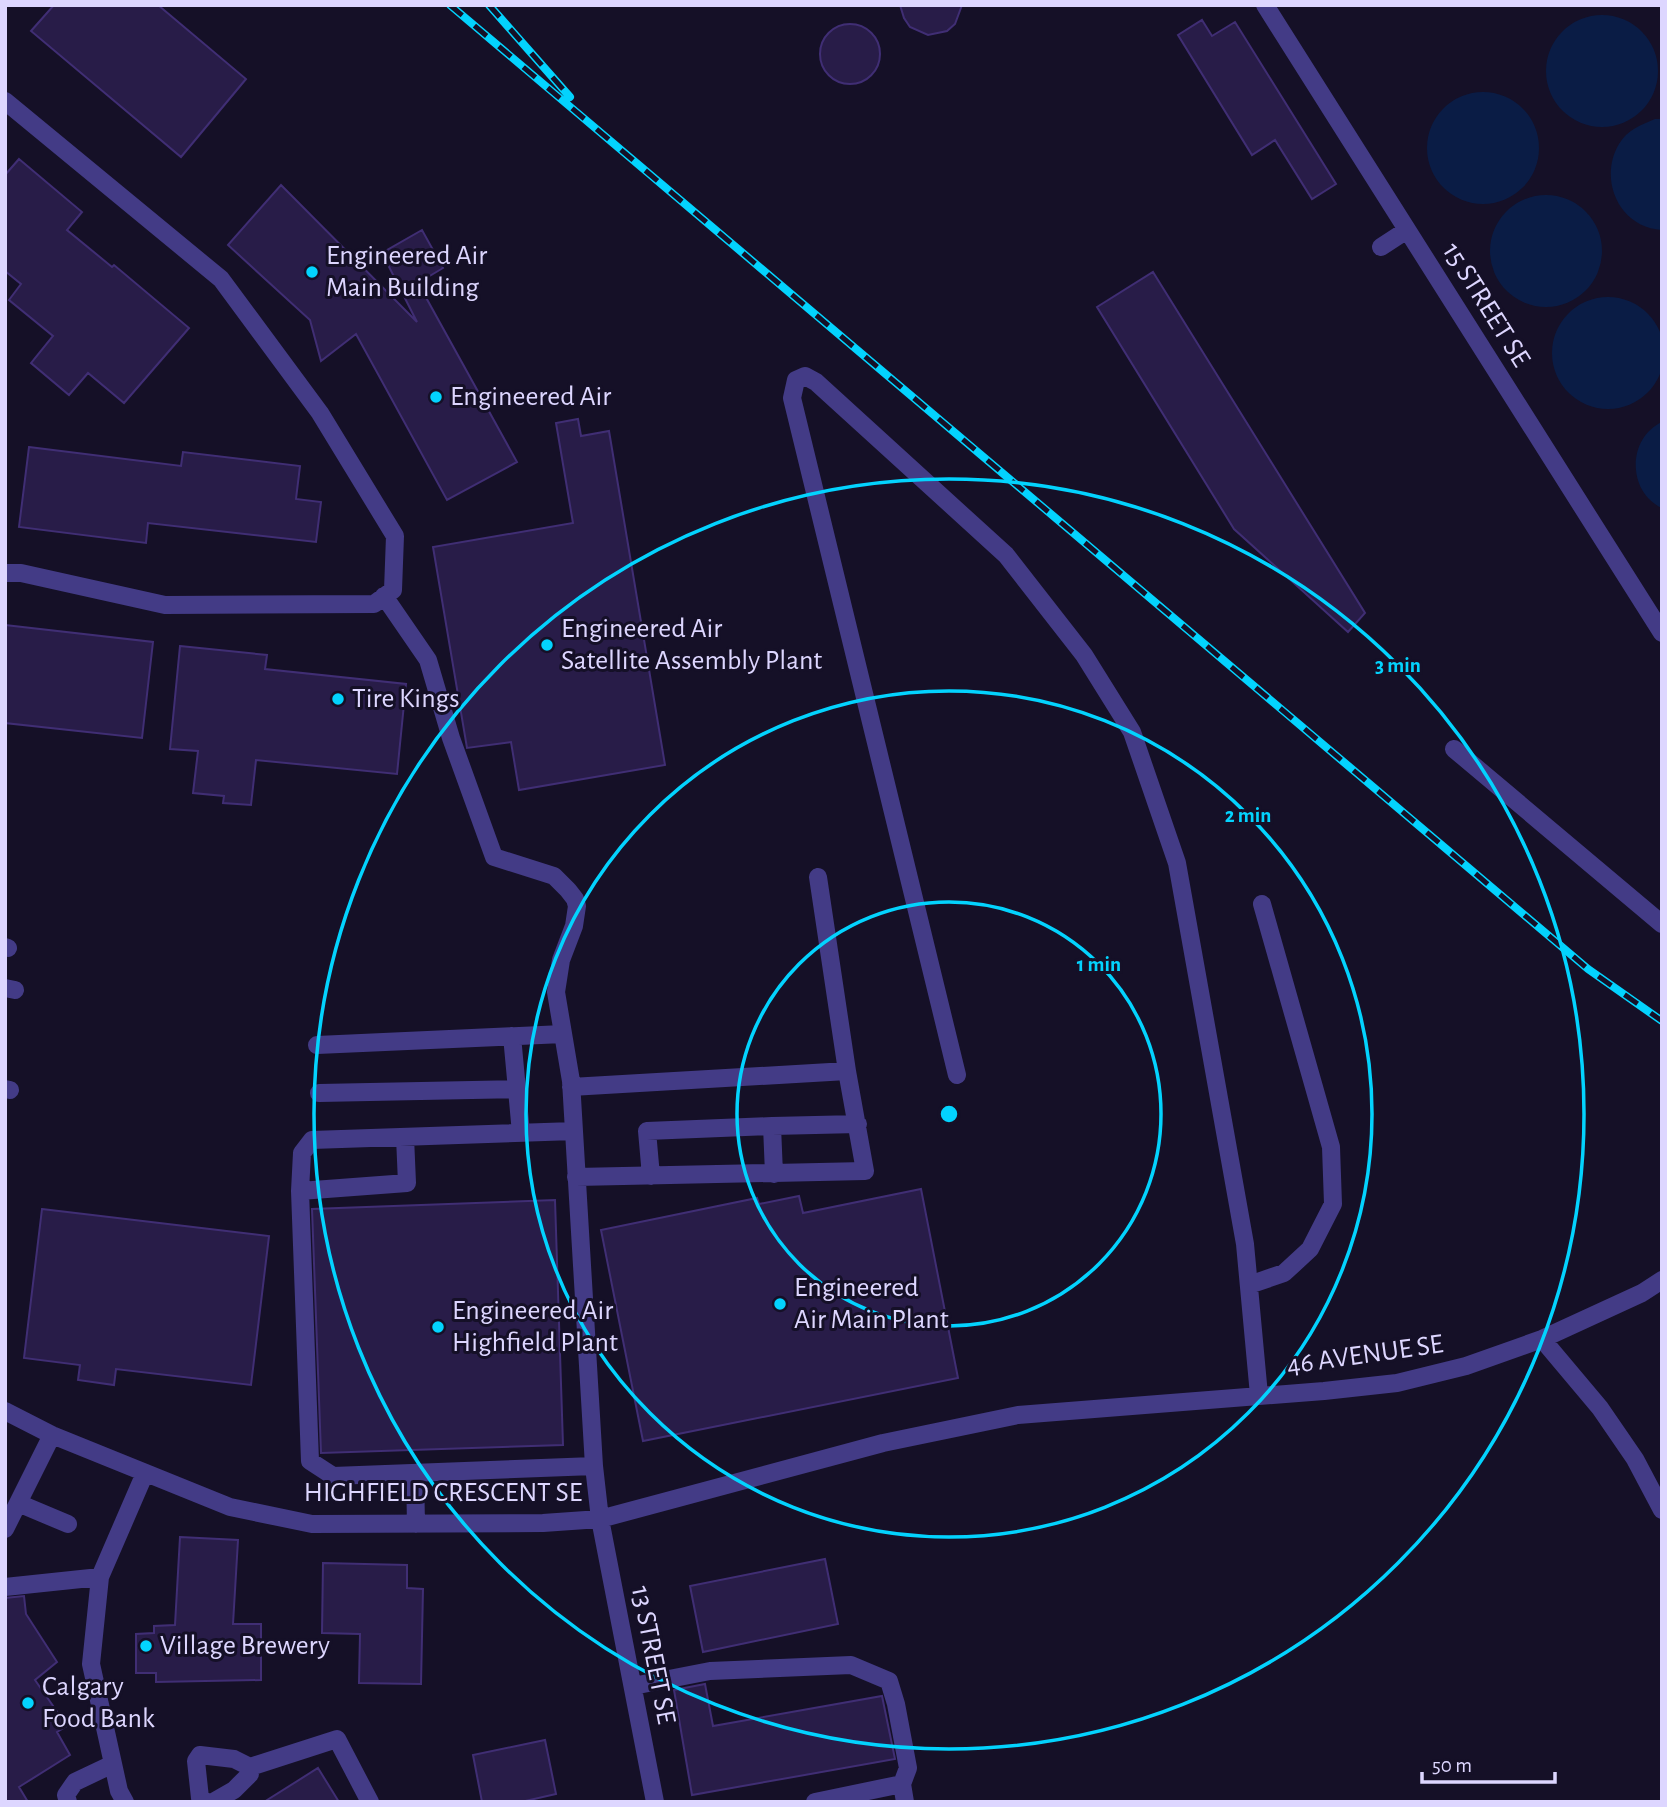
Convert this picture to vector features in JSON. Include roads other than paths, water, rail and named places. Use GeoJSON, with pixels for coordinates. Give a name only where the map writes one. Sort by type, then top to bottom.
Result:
{"type":"FeatureCollection","features":[{"type":"Feature","properties":{"kind":"street","name":"15 STREET SE"},"geometry":{"type":"LineString","coordinates":[[1265,5],[1407,230],[1656,612],[1662,633]]}},
{"type":"Feature","properties":{"kind":"street"},"geometry":{"type":"LineString","coordinates":[[5,101],[221,279],[320,413],[395,536],[393,590],[374,604],[165,605],[20,573],[5,573]]}},
{"type":"Feature","properties":{"kind":"street"},"geometry":{"type":"LineString","coordinates":[[1381,247],[1407,230]]}},
{"type":"Feature","properties":{"kind":"street"},"geometry":{"type":"LineString","coordinates":[[957,1075],[792,398],[796,380],[805,376],[816,382],[1006,555],[1084,655],[1132,732],[1178,863],[1245,1244],[1259,1395]]}},
{"type":"Feature","properties":{"kind":"street","name":"13 STREET SE"},"geometry":{"type":"LineString","coordinates":[[384,596],[428,660],[451,738],[494,857],[554,876],[575,898],[577,906],[561,960],[556,992],[571,1087],[594,1466],[600,1519],[655,1802]]}},
{"type":"Feature","properties":{"kind":"street"},"geometry":{"type":"LineString","coordinates":[[1454,749],[1662,924]]}},
{"type":"Feature","properties":{"kind":"street"},"geometry":{"type":"LineString","coordinates":[[576,1177],[865,1171],[818,877]]}},
{"type":"Feature","properties":{"kind":"street"},"geometry":{"type":"LineString","coordinates":[[1249,1285],[1284,1273],[1310,1250],[1333,1204],[1331,1147],[1262,904]]}},
{"type":"Feature","properties":{"kind":"street"},"geometry":{"type":"LineString","coordinates":[[317,1045],[563,1034]]}},
{"type":"Feature","properties":{"kind":"street"},"geometry":{"type":"LineString","coordinates":[[512,1036],[522,1133]]}},
{"type":"Feature","properties":{"kind":"street"},"geometry":{"type":"LineString","coordinates":[[571,1087],[847,1071]]}},
{"type":"Feature","properties":{"kind":"street"},"geometry":{"type":"LineString","coordinates":[[319,1093],[517,1089]]}},
{"type":"Feature","properties":{"kind":"street"},"geometry":{"type":"LineString","coordinates":[[651,1176],[647,1131],[858,1124]]}},
{"type":"Feature","properties":{"kind":"street"},"geometry":{"type":"LineString","coordinates":[[772,1126],[774,1174]]}},
{"type":"Feature","properties":{"kind":"street"},"geometry":{"type":"LineString","coordinates":[[574,1131],[312,1140],[302,1153],[300,1191],[310,1461],[333,1476],[594,1466]]}},
{"type":"Feature","properties":{"kind":"street"},"geometry":{"type":"LineString","coordinates":[[300,1191],[407,1183],[405,1137]]}},
{"type":"Feature","properties":{"kind":"street","name":"46 AVENUE SE"},"geometry":{"type":"LineString","coordinates":[[1057,1412],[1324,1391],[1397,1382],[1466,1366],[1542,1339],[1642,1293],[1662,1280]]}},
{"type":"Feature","properties":{"kind":"street"},"geometry":{"type":"LineString","coordinates":[[1542,1339],[1600,1408],[1635,1459],[1662,1510]]}},
{"type":"Feature","properties":{"kind":"street","name":"HIGHFIELD CRESCENT SE"},"geometry":{"type":"LineString","coordinates":[[5,1411],[52,1435],[230,1507],[312,1524],[542,1523],[600,1519],[883,1443],[1017,1415],[1057,1412]]}},
{"type":"Feature","properties":{"kind":"street"},"geometry":{"type":"LineString","coordinates":[[5,1529],[52,1435]]}},
{"type":"Feature","properties":{"kind":"street"},"geometry":{"type":"LineString","coordinates":[[125,1802],[119,1791],[91,1664],[100,1577],[145,1473]]}},
{"type":"Feature","properties":{"kind":"street"},"geometry":{"type":"LineString","coordinates":[[415,1473],[416,1524]]}},
{"type":"Feature","properties":{"kind":"street"},"geometry":{"type":"LineString","coordinates":[[18,1503],[68,1524]]}},
{"type":"Feature","properties":{"kind":"street"},"geometry":{"type":"LineString","coordinates":[[5,1587],[100,1577]]}},
{"type":"Feature","properties":{"kind":"street"},"geometry":{"type":"LineString","coordinates":[[633,1686],[710,1671],[851,1665],[889,1681],[908,1768],[904,1793],[815,1802]]}},
{"type":"Feature","properties":{"kind":"street"},"geometry":{"type":"LineString","coordinates":[[250,1767],[250,1774],[234,1790],[203,1801],[196,1761],[200,1755],[234,1759],[250,1767],[337,1739],[370,1802]]}},
{"type":"Feature","properties":{"kind":"street"},"geometry":{"type":"LineString","coordinates":[[68,1802],[66,1796],[75,1782],[113,1764]]}},
{"type":"Feature","properties":{"kind":"water"},"geometry":{"type":"Polygon","coordinates":[[[1602,15],[1623,19],[1642,31],[1654,50],[1658,71],[1654,92],[1642,111],[1623,123],[1602,127],[1581,123],[1562,111],[1550,92],[1546,71],[1550,50],[1562,31],[1581,19],[1602,15]]]}},
{"type":"Feature","properties":{"kind":"water"},"geometry":{"type":"Polygon","coordinates":[[[1483,92],[1504,96],[1523,108],[1535,127],[1539,148],[1535,169],[1523,188],[1504,200],[1483,204],[1462,200],[1443,188],[1431,169],[1427,148],[1431,127],[1443,108],[1462,96],[1483,92]]]}},
{"type":"Feature","properties":{"kind":"water"},"geometry":{"type":"Polygon","coordinates":[[[1655,119],[1662,119],[1662,230],[1634,221],[1624,211],[1616,199],[1611,172],[1613,158],[1622,139],[1635,128],[1655,119]]]}},
{"type":"Feature","properties":{"kind":"water"},"geometry":{"type":"Polygon","coordinates":[[[1546,195],[1567,199],[1586,211],[1598,230],[1602,251],[1598,272],[1586,291],[1567,303],[1546,307],[1525,303],[1506,291],[1494,272],[1490,251],[1494,230],[1506,211],[1525,199],[1546,195]]]}},
{"type":"Feature","properties":{"kind":"water"},"geometry":{"type":"Polygon","coordinates":[[[1608,297],[1629,301],[1647,314],[1660,332],[1664,353],[1660,374],[1647,392],[1629,405],[1608,409],[1587,405],[1569,392],[1556,374],[1552,353],[1556,332],[1569,314],[1587,301],[1608,297]]]}},
{"type":"Feature","properties":{"kind":"water"},"geometry":{"type":"Polygon","coordinates":[[[1662,422],[1662,508],[1642,490],[1636,465],[1642,440],[1662,422]]]}},
{"type":"Feature","properties":{"kind":"railway"},"geometry":{"type":"LineString","coordinates":[[450,5],[1588,969],[1662,1021]]}},
{"type":"Feature","properties":{"kind":"railway"},"geometry":{"type":"LineString","coordinates":[[489,5],[570,97]]}},
{"type":"Feature","properties":{"kind":"place","name":"Engineered Air Main Building"},"geometry":{"type":"Point","coordinates":[312,272]}},
{"type":"Feature","properties":{"kind":"place","name":"Engineered Air"},"geometry":{"type":"Point","coordinates":[436,397]}},
{"type":"Feature","properties":{"kind":"place","name":"Engineered Air Satellite Assembly Plant"},"geometry":{"type":"Point","coordinates":[547,645]}},
{"type":"Feature","properties":{"kind":"place","name":"Tire Kings"},"geometry":{"type":"Point","coordinates":[338,699]}},
{"type":"Feature","properties":{"kind":"place","name":"Engineered Air Main Plant"},"geometry":{"type":"Point","coordinates":[780,1304]}},
{"type":"Feature","properties":{"kind":"place","name":"Engineered Air Highfield Plant"},"geometry":{"type":"Point","coordinates":[438,1327]}},
{"type":"Feature","properties":{"kind":"place","name":"Village Brewery"},"geometry":{"type":"Point","coordinates":[146,1646]}},
{"type":"Feature","properties":{"kind":"place","name":"Calgary Food Bank"},"geometry":{"type":"Point","coordinates":[28,1703]}}]}
